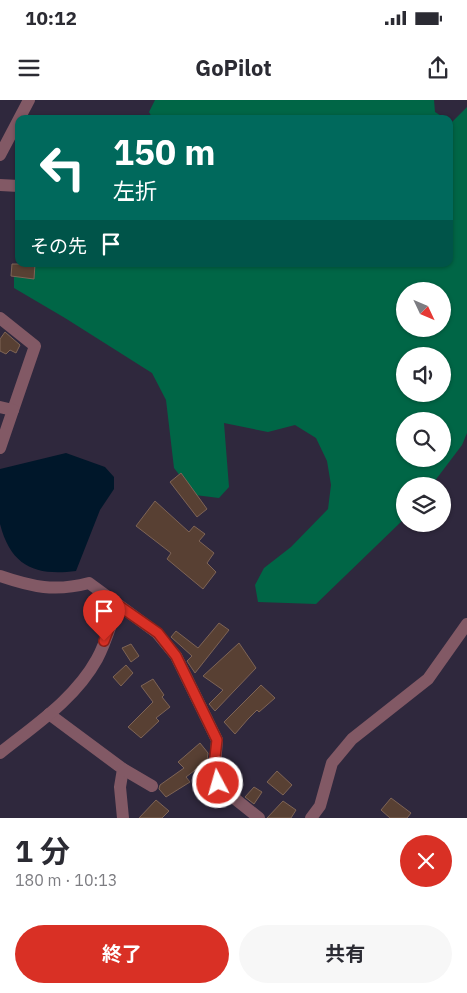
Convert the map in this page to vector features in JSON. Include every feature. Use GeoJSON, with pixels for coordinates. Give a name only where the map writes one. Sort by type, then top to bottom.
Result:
{"type":"FeatureCollection","features":[{"type":"Feature","properties":{"kind":"street"},"geometry":{"type":"LineString","coordinates":[[20,115],[28,100]]}},
{"type":"Feature","properties":{"kind":"street"},"geometry":{"type":"LineString","coordinates":[[0,155],[15,126]]}},
{"type":"Feature","properties":{"kind":"street"},"geometry":{"type":"LineString","coordinates":[[0,185],[15,186]]}},
{"type":"Feature","properties":{"kind":"street"},"geometry":{"type":"LineString","coordinates":[[0,318],[35,346],[6,409],[0,448]]}},
{"type":"Feature","properties":{"kind":"street"},"geometry":{"type":"LineString","coordinates":[[0,576],[30,586],[70,588],[89,583],[158,633],[176,656],[217,740],[214,777],[234,798],[259,818]]}},
{"type":"Feature","properties":{"kind":"street"},"geometry":{"type":"LineString","coordinates":[[0,752],[49,714],[74,691],[98,659],[118,605]]}},
{"type":"Feature","properties":{"kind":"street"},"geometry":{"type":"LineString","coordinates":[[311,818],[320,806],[332,763],[352,739],[428,679],[467,624]]}},
{"type":"Feature","properties":{"kind":"street"},"geometry":{"type":"LineString","coordinates":[[49,714],[123,769],[152,786]]}},
{"type":"Feature","properties":{"kind":"street"},"geometry":{"type":"LineString","coordinates":[[123,769],[120,788],[123,818]]}},
{"type":"Feature","properties":{"kind":"green space"},"geometry":{"type":"Polygon","coordinates":[[[155,100],[434,100],[435,112],[440,115],[151,115],[149,112],[155,100]]]}},
{"type":"Feature","properties":{"kind":"green space"},"geometry":{"type":"Polygon","coordinates":[[[467,107],[467,433],[462,445],[451,460],[451,412],[396,412],[396,467],[445,467],[438,477],[396,477],[396,527],[316,604],[258,602],[255,585],[264,568],[291,547],[328,509],[331,485],[327,461],[316,438],[295,425],[268,432],[224,423],[229,487],[219,498],[195,495],[174,468],[166,400],[152,373],[14,288],[14,268],[16,267],[453,267],[453,121],[467,107]]]}},
{"type":"Feature","properties":{"kind":"water"},"geometry":{"type":"Polygon","coordinates":[[[66,453],[105,467],[114,477],[114,489],[100,510],[76,571],[49,572],[37,570],[27,566],[18,559],[5,539],[0,524],[0,469],[66,453]]]}},
{"type":"Feature","properties":{"kind":"building"},"geometry":{"type":"Polygon","coordinates":[[[12,264],[15,264],[15,267],[35,267],[34,279],[11,276],[12,264]]]}},
{"type":"Feature","properties":{"kind":"building"},"geometry":{"type":"Polygon","coordinates":[[[5,332],[20,345],[16,353],[10,350],[6,354],[0,351],[0,339],[5,332]]]}},
{"type":"Feature","properties":{"kind":"building"},"geometry":{"type":"Polygon","coordinates":[[[181,473],[207,509],[197,517],[170,482],[181,473]]]}},
{"type":"Feature","properties":{"kind":"building"},"geometry":{"type":"Polygon","coordinates":[[[155,501],[189,532],[194,526],[205,534],[199,541],[214,553],[207,563],[216,572],[203,589],[167,559],[171,553],[136,526],[155,501]]]}},
{"type":"Feature","properties":{"kind":"building"},"geometry":{"type":"Polygon","coordinates":[[[219,623],[229,630],[195,673],[187,661],[192,656],[171,637],[176,631],[198,648],[219,623]]]}},
{"type":"Feature","properties":{"kind":"building"},"geometry":{"type":"Polygon","coordinates":[[[239,643],[256,668],[215,711],[209,704],[223,690],[203,676],[239,643]]]}},
{"type":"Feature","properties":{"kind":"building"},"geometry":{"type":"Polygon","coordinates":[[[131,644],[139,656],[131,662],[122,648],[131,644]]]}},
{"type":"Feature","properties":{"kind":"building"},"geometry":{"type":"Polygon","coordinates":[[[126,665],[133,673],[121,686],[113,677],[126,665]]]}},
{"type":"Feature","properties":{"kind":"building"},"geometry":{"type":"Polygon","coordinates":[[[153,679],[164,695],[162,697],[170,707],[156,718],[159,721],[141,738],[128,727],[153,702],[141,686],[153,679]]]}},
{"type":"Feature","properties":{"kind":"building"},"geometry":{"type":"Polygon","coordinates":[[[261,685],[275,698],[259,712],[257,710],[235,734],[224,722],[261,685]]]}},
{"type":"Feature","properties":{"kind":"building"},"geometry":{"type":"Polygon","coordinates":[[[200,743],[208,753],[207,761],[186,777],[190,782],[166,797],[159,789],[160,785],[184,768],[178,762],[200,743]]]}},
{"type":"Feature","properties":{"kind":"building"},"geometry":{"type":"Polygon","coordinates":[[[277,771],[292,785],[283,795],[267,782],[277,771]]]}},
{"type":"Feature","properties":{"kind":"building"},"geometry":{"type":"Polygon","coordinates":[[[254,787],[262,792],[254,804],[245,797],[254,787]]]}},
{"type":"Feature","properties":{"kind":"building"},"geometry":{"type":"Polygon","coordinates":[[[391,798],[411,813],[407,818],[390,818],[381,810],[391,798]]]}},
{"type":"Feature","properties":{"kind":"building"},"geometry":{"type":"Polygon","coordinates":[[[156,800],[169,811],[162,818],[139,818],[156,800]]]}},
{"type":"Feature","properties":{"kind":"building"},"geometry":{"type":"Polygon","coordinates":[[[283,801],[296,810],[291,818],[267,818],[283,801]]]}},
{"type":"Feature","properties":{"kind":"route"},"geometry":{"type":"LineString","coordinates":[[104,641],[118,605],[158,633],[176,656],[217,740],[218,749],[214,766],[214,777],[218,783]]}}]}
